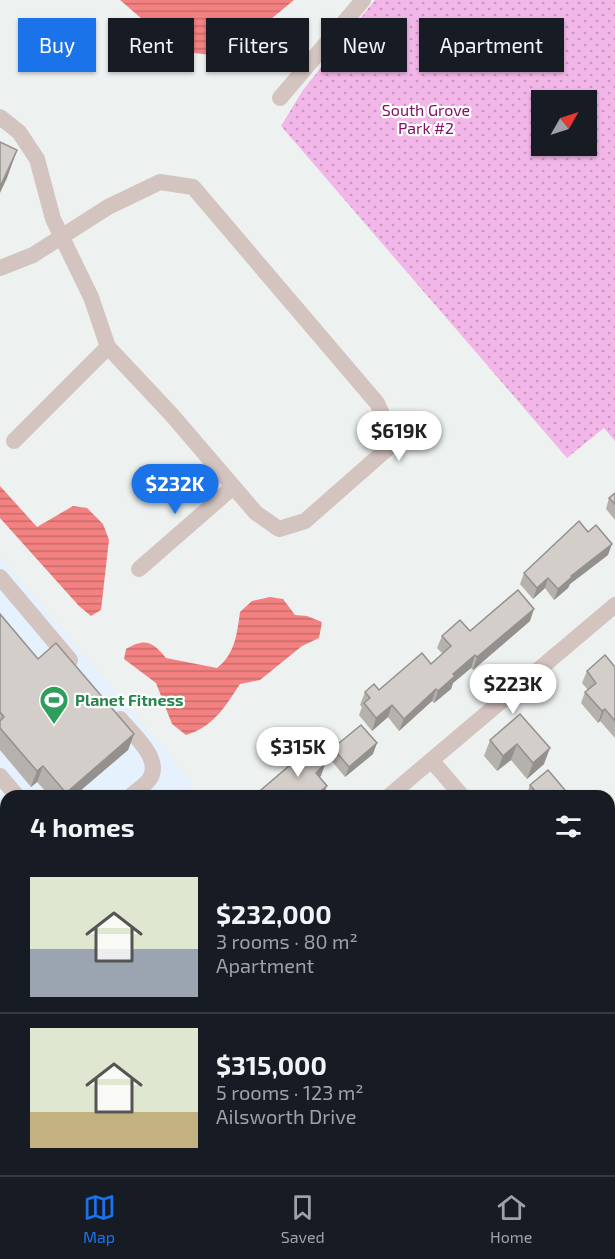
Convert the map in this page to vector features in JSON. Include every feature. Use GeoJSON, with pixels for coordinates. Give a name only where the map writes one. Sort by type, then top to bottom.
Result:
{"type":"FeatureCollection","features":[{"type":"Feature","properties":{"kind":"street"},"geometry":{"type":"LineString","coordinates":[[280,98],[363,0]]}},
{"type":"Feature","properties":{"kind":"street"},"geometry":{"type":"LineString","coordinates":[[0,117],[19,132],[37,159],[46,197],[61,238],[91,297],[108,347],[171,414],[256,513],[279,529],[305,521],[395,442],[377,403],[193,187],[160,182],[108,207],[61,238],[33,255],[0,268]]}},
{"type":"Feature","properties":{"kind":"street"},"geometry":{"type":"LineString","coordinates":[[14,441],[108,347]]}},
{"type":"Feature","properties":{"kind":"street"},"geometry":{"type":"LineString","coordinates":[[139,569],[233,487]]}},
{"type":"Feature","properties":{"kind":"street"},"geometry":{"type":"LineString","coordinates":[[0,577],[85,677]]}},
{"type":"Feature","properties":{"kind":"street"},"geometry":{"type":"LineString","coordinates":[[396,790],[613,611]]}},
{"type":"Feature","properties":{"kind":"street"},"geometry":{"type":"LineString","coordinates":[[108,704],[146,750],[152,762],[153,773],[137,790]]}},
{"type":"Feature","properties":{"kind":"street"},"geometry":{"type":"LineString","coordinates":[[432,761],[457,790]]}},
{"type":"Feature","properties":{"kind":"street"},"geometry":{"type":"LineString","coordinates":[[0,776],[12,790]]}},
{"type":"Feature","properties":{"kind":"shaded area"},"geometry":{"type":"Polygon","coordinates":[[[120,0],[294,0],[272,18],[206,18],[206,54],[194,53],[194,18],[141,18],[120,0]]]}},
{"type":"Feature","properties":{"kind":"shaded area"},"geometry":{"type":"Polygon","coordinates":[[[0,486],[37,527],[73,506],[87,508],[103,524],[109,540],[101,610],[91,616],[79,606],[0,518],[0,486]]]}},
{"type":"Feature","properties":{"kind":"shaded area"},"geometry":{"type":"Polygon","coordinates":[[[0,556],[193,783],[185,790],[0,790],[0,556]]]}},
{"type":"Feature","properties":{"kind":"shaded area"},"geometry":{"type":"Polygon","coordinates":[[[270,597],[283,599],[295,615],[307,616],[322,622],[319,638],[302,646],[260,680],[240,684],[211,721],[204,727],[186,735],[172,724],[156,683],[124,659],[126,649],[138,643],[148,643],[157,648],[166,658],[217,668],[231,650],[240,612],[252,601],[270,597]]]}},
{"type":"Feature","properties":{"kind":"green space","name":"South Grove Park #2"},"geometry":{"type":"Polygon","coordinates":[[[375,0],[615,0],[615,441],[604,428],[567,458],[281,126],[303,90],[321,68],[321,72],[407,72],[407,18],[361,18],[375,0]]]}},
{"type":"Feature","properties":{"kind":"building"},"geometry":{"type":"Polygon","coordinates":[[[0,142],[17,150],[0,187],[0,142]]]}},
{"type":"Feature","properties":{"kind":"building"},"geometry":{"type":"Polygon","coordinates":[[[615,493],[615,504],[609,498],[615,493]]]}},
{"type":"Feature","properties":{"kind":"building"},"geometry":{"type":"Polygon","coordinates":[[[579,521],[588,532],[596,525],[612,544],[558,589],[548,578],[537,588],[524,573],[579,521]]]}},
{"type":"Feature","properties":{"kind":"building"},"geometry":{"type":"Polygon","coordinates":[[[518,590],[534,609],[477,657],[475,655],[453,674],[455,676],[438,691],[436,689],[404,719],[392,705],[376,718],[364,703],[370,698],[365,692],[374,684],[379,690],[422,653],[431,664],[451,646],[442,636],[460,620],[470,631],[518,590]]]}},
{"type":"Feature","properties":{"kind":"building","name":"Planet Fitness"},"geometry":{"type":"Polygon","coordinates":[[[0,614],[38,659],[56,643],[134,734],[69,790],[63,790],[43,766],[37,771],[0,728],[0,721],[4,717],[0,712],[0,614]]]}},
{"type":"Feature","properties":{"kind":"building"},"geometry":{"type":"Polygon","coordinates":[[[605,655],[615,667],[615,721],[605,709],[602,711],[585,692],[596,683],[587,671],[605,655]]]}},
{"type":"Feature","properties":{"kind":"building"},"geometry":{"type":"Polygon","coordinates":[[[520,714],[550,748],[533,763],[517,744],[503,756],[490,740],[520,714]]]}},
{"type":"Feature","properties":{"kind":"building"},"geometry":{"type":"Polygon","coordinates":[[[361,725],[377,743],[349,767],[333,748],[361,725]]]}},
{"type":"Feature","properties":{"kind":"building"},"geometry":{"type":"Polygon","coordinates":[[[311,747],[325,764],[316,773],[327,786],[322,790],[261,790],[311,747]]]}},
{"type":"Feature","properties":{"kind":"building"},"geometry":{"type":"Polygon","coordinates":[[[548,770],[565,790],[534,790],[530,785],[548,770]]]}},
{"type":"Feature","properties":{"kind":"place","name":"Planet Fitness"},"geometry":{"type":"Point","coordinates":[54,726]}}]}
